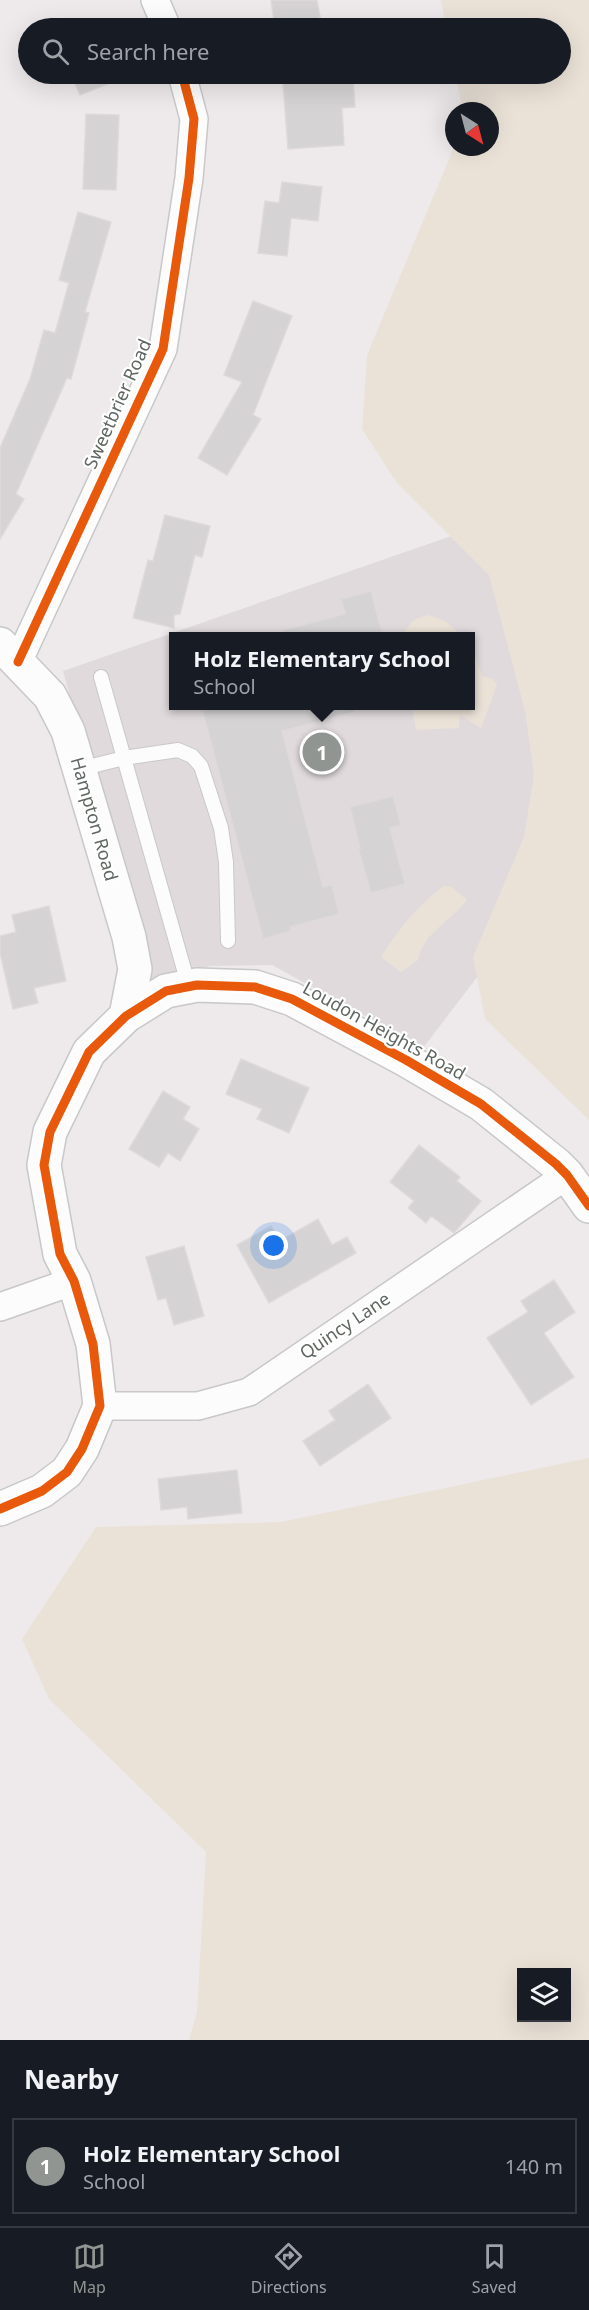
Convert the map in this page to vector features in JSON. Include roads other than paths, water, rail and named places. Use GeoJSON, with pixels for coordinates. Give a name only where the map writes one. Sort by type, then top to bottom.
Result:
{"type":"FeatureCollection","features":[{"type":"Feature","properties":{"kind":"street"},"geometry":{"type":"LineString","coordinates":[[155,0],[162,18]]}},
{"type":"Feature","properties":{"kind":"street","name":"Sweetbrier Road"},"geometry":{"type":"LineString","coordinates":[[9,653],[163,349],[189,178],[194,119],[185,84]]}},
{"type":"Feature","properties":{"kind":"street","name":"Hampton Road"},"geometry":{"type":"LineString","coordinates":[[9,653],[50,696],[69,731],[129,937],[135,969],[126,1016]]}},
{"type":"Feature","properties":{"kind":"street","name":"Loudon Heights Road"},"geometry":{"type":"LineString","coordinates":[[0,1509],[42,1491],[67,1472],[82,1449],[100,1406],[93,1344],[74,1281],[60,1254],[44,1165],[50,1132],[88,1052],[126,1016],[166,991],[197,985],[255,987],[292,999],[406,1060],[481,1104],[567,1175],[589,1206]]}},
{"type":"Feature","properties":{"kind":"street","name":"Quincy Lane"},"geometry":{"type":"LineString","coordinates":[[100,1406],[198,1406],[249,1392],[567,1175]]}},
{"type":"Feature","properties":{"kind":"street"},"geometry":{"type":"LineString","coordinates":[[0,1307],[74,1281]]}},
{"type":"Feature","properties":{"kind":"lane"},"geometry":{"type":"LineString","coordinates":[[101,677],[189,987]]}},
{"type":"Feature","properties":{"kind":"lane"},"geometry":{"type":"LineString","coordinates":[[80,769],[124,758],[178,750],[192,756],[201,766],[221,828],[226,862],[228,941]]}},
{"type":"Feature","properties":{"kind":"place","name":"Holz Elementary School"},"geometry":{"type":"Point","coordinates":[322,752]}}]}
